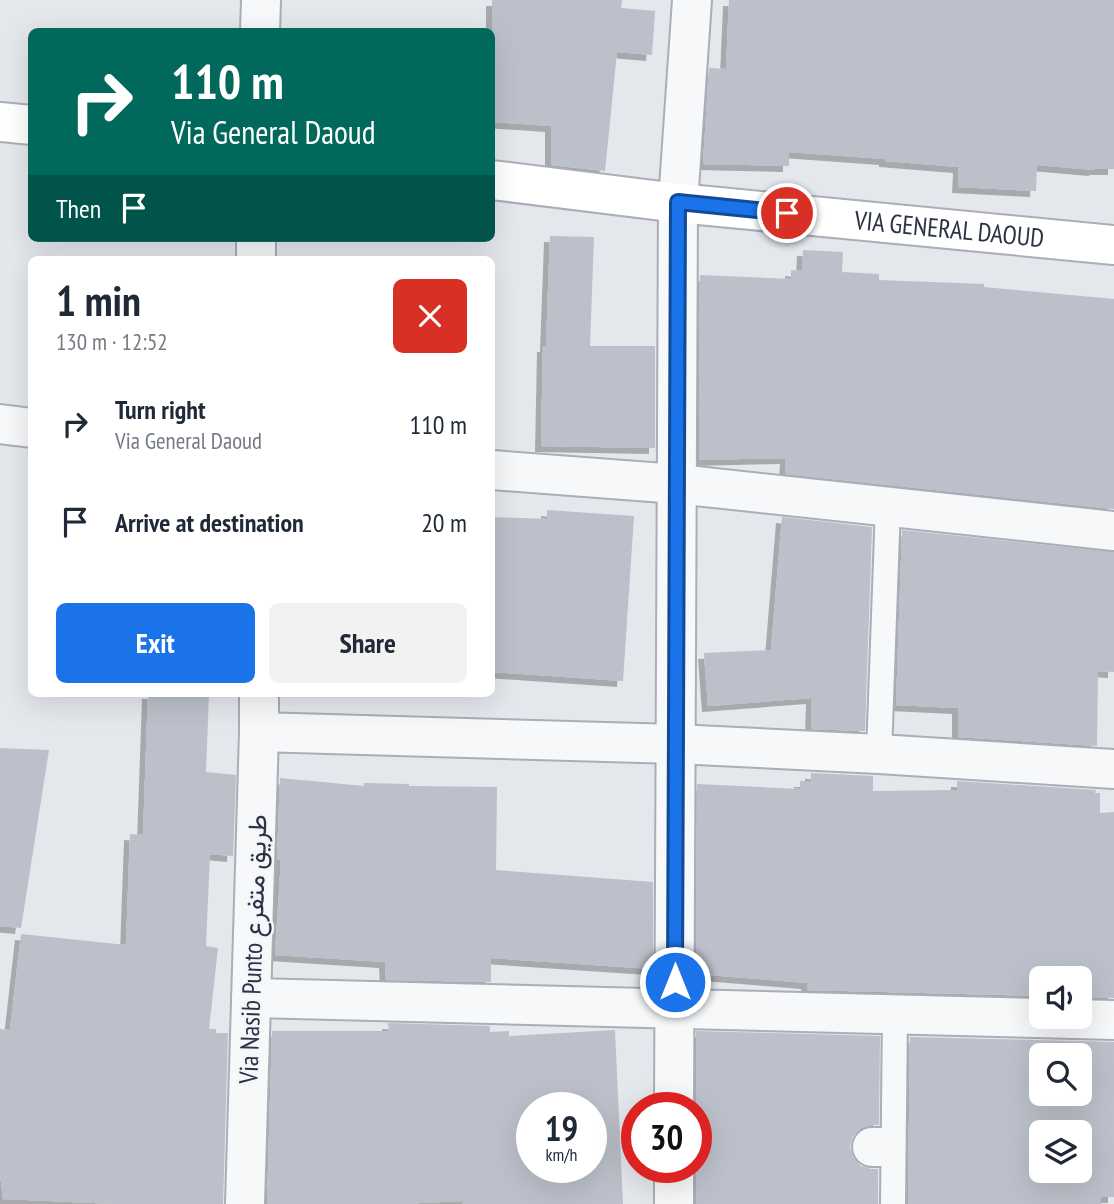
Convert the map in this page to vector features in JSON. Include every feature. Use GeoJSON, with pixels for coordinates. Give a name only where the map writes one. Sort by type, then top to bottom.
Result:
{"type":"FeatureCollection","features":[{"type":"Feature","properties":{"kind":"main road"},"geometry":{"type":"LineString","coordinates":[[0,121],[28,124]]}},
{"type":"Feature","properties":{"kind":"main road","name":"VIA GENERAL DAOUD"},"geometry":{"type":"LineString","coordinates":[[495,180],[678,202],[1114,245]]}},
{"type":"Feature","properties":{"kind":"street"},"geometry":{"type":"LineString","coordinates":[[260,28],[261,0]]}},
{"type":"Feature","properties":{"kind":"street"},"geometry":{"type":"LineString","coordinates":[[674,1092],[678,202],[692,0]]}},
{"type":"Feature","properties":{"kind":"street"},"geometry":{"type":"LineString","coordinates":[[0,424],[28,428]]}},
{"type":"Feature","properties":{"kind":"street"},"geometry":{"type":"LineString","coordinates":[[495,470],[677,484],[1114,531]]}},
{"type":"Feature","properties":{"kind":"street","name":"Via Nasib Punto طريق متفرع"},"geometry":{"type":"LineString","coordinates":[[245,1204],[259,697]]}},
{"type":"Feature","properties":{"kind":"street"},"geometry":{"type":"LineString","coordinates":[[259,732],[676,744],[1114,769]]}},
{"type":"Feature","properties":{"kind":"street"},"geometry":{"type":"LineString","coordinates":[[251,998],[1114,1020]]}},
{"type":"Feature","properties":{"kind":"street"},"geometry":{"type":"LineString","coordinates":[[674,1183],[674,1204]]}},
{"type":"Feature","properties":{"kind":"lane"},"geometry":{"type":"LineString","coordinates":[[879,754],[888,506]]}},
{"type":"Feature","properties":{"kind":"lane"},"geometry":{"type":"LineString","coordinates":[[893,1204],[895,1014]]}},
{"type":"Feature","properties":{"kind":"building"},"geometry":{"type":"Polygon","coordinates":[[[492,0],[622,0],[621,8],[655,11],[652,55],[617,52],[605,171],[551,165],[551,126],[495,122],[495,28],[492,28],[492,0]]]}},
{"type":"Feature","properties":{"kind":"building"},"geometry":{"type":"Polygon","coordinates":[[[729,0],[1114,0],[1114,169],[1037,165],[1036,191],[958,187],[959,167],[885,159],[789,152],[789,166],[703,164],[709,68],[726,69],[729,0]]]}},
{"type":"Feature","properties":{"kind":"building"},"geometry":{"type":"Polygon","coordinates":[[[550,236],[594,237],[590,346],[655,346],[655,448],[541,446],[543,346],[546,346],[550,236]]]}},
{"type":"Feature","properties":{"kind":"building"},"geometry":{"type":"Polygon","coordinates":[[[803,250],[843,252],[842,272],[879,274],[879,280],[984,284],[984,287],[1114,299],[1114,509],[785,474],[786,458],[699,460],[700,275],[791,279],[791,270],[802,271],[803,250]]]}},
{"type":"Feature","properties":{"kind":"building"},"geometry":{"type":"Polygon","coordinates":[[[547,510],[634,516],[623,681],[495,672],[495,517],[547,519],[547,510]]]}},
{"type":"Feature","properties":{"kind":"building"},"geometry":{"type":"Polygon","coordinates":[[[782,517],[872,527],[865,731],[811,729],[812,698],[708,706],[704,653],[771,650],[782,517]]]}},
{"type":"Feature","properties":{"kind":"building"},"geometry":{"type":"Polygon","coordinates":[[[902,530],[1114,552],[1114,672],[1098,671],[1097,746],[958,737],[958,708],[896,705],[902,530]]]}},
{"type":"Feature","properties":{"kind":"building"},"geometry":{"type":"Polygon","coordinates":[[[148,697],[209,697],[206,772],[236,775],[233,856],[210,854],[206,946],[218,948],[209,1029],[216,1029],[216,1033],[228,1033],[223,1204],[118,1204],[3,1199],[0,1174],[0,1029],[10,1030],[21,934],[126,945],[130,834],[143,835],[148,697]]]}},
{"type":"Feature","properties":{"kind":"building"},"geometry":{"type":"Polygon","coordinates":[[[0,748],[49,750],[21,928],[0,926],[0,748]]]}},
{"type":"Feature","properties":{"kind":"building"},"geometry":{"type":"Polygon","coordinates":[[[811,773],[873,776],[873,791],[957,790],[957,781],[1096,790],[1095,793],[1100,793],[1100,813],[1114,812],[1114,998],[1092,997],[1092,966],[1029,966],[1029,996],[807,990],[807,983],[696,974],[697,784],[800,789],[800,781],[811,781],[811,773]]]}},
{"type":"Feature","properties":{"kind":"building"},"geometry":{"type":"Polygon","coordinates":[[[280,778],[364,786],[364,783],[497,787],[496,870],[653,882],[653,969],[491,958],[491,982],[386,980],[385,962],[275,955],[281,860],[277,860],[280,778]]]}},
{"type":"Feature","properties":{"kind":"building"},"geometry":{"type":"Polygon","coordinates":[[[388,1023],[490,1026],[490,1032],[509,1031],[509,1036],[615,1030],[623,1204],[462,1204],[462,1201],[267,1204],[272,1031],[389,1031],[388,1023]]]}},
{"type":"Feature","properties":{"kind":"building"},"geometry":{"type":"Polygon","coordinates":[[[696,1031],[880,1036],[879,1125],[861,1128],[853,1137],[850,1146],[853,1157],[861,1166],[878,1169],[878,1204],[696,1204],[696,1183],[712,1183],[712,1092],[696,1092],[696,1031]]]}},
{"type":"Feature","properties":{"kind":"building"},"geometry":{"type":"Polygon","coordinates":[[[910,1037],[1114,1042],[1114,1197],[1101,1197],[1101,1204],[908,1204],[910,1037]]]}},
{"type":"Feature","properties":{"kind":"route"},"geometry":{"type":"LineString","coordinates":[[675,982],[678,202],[787,213]]}}]}
